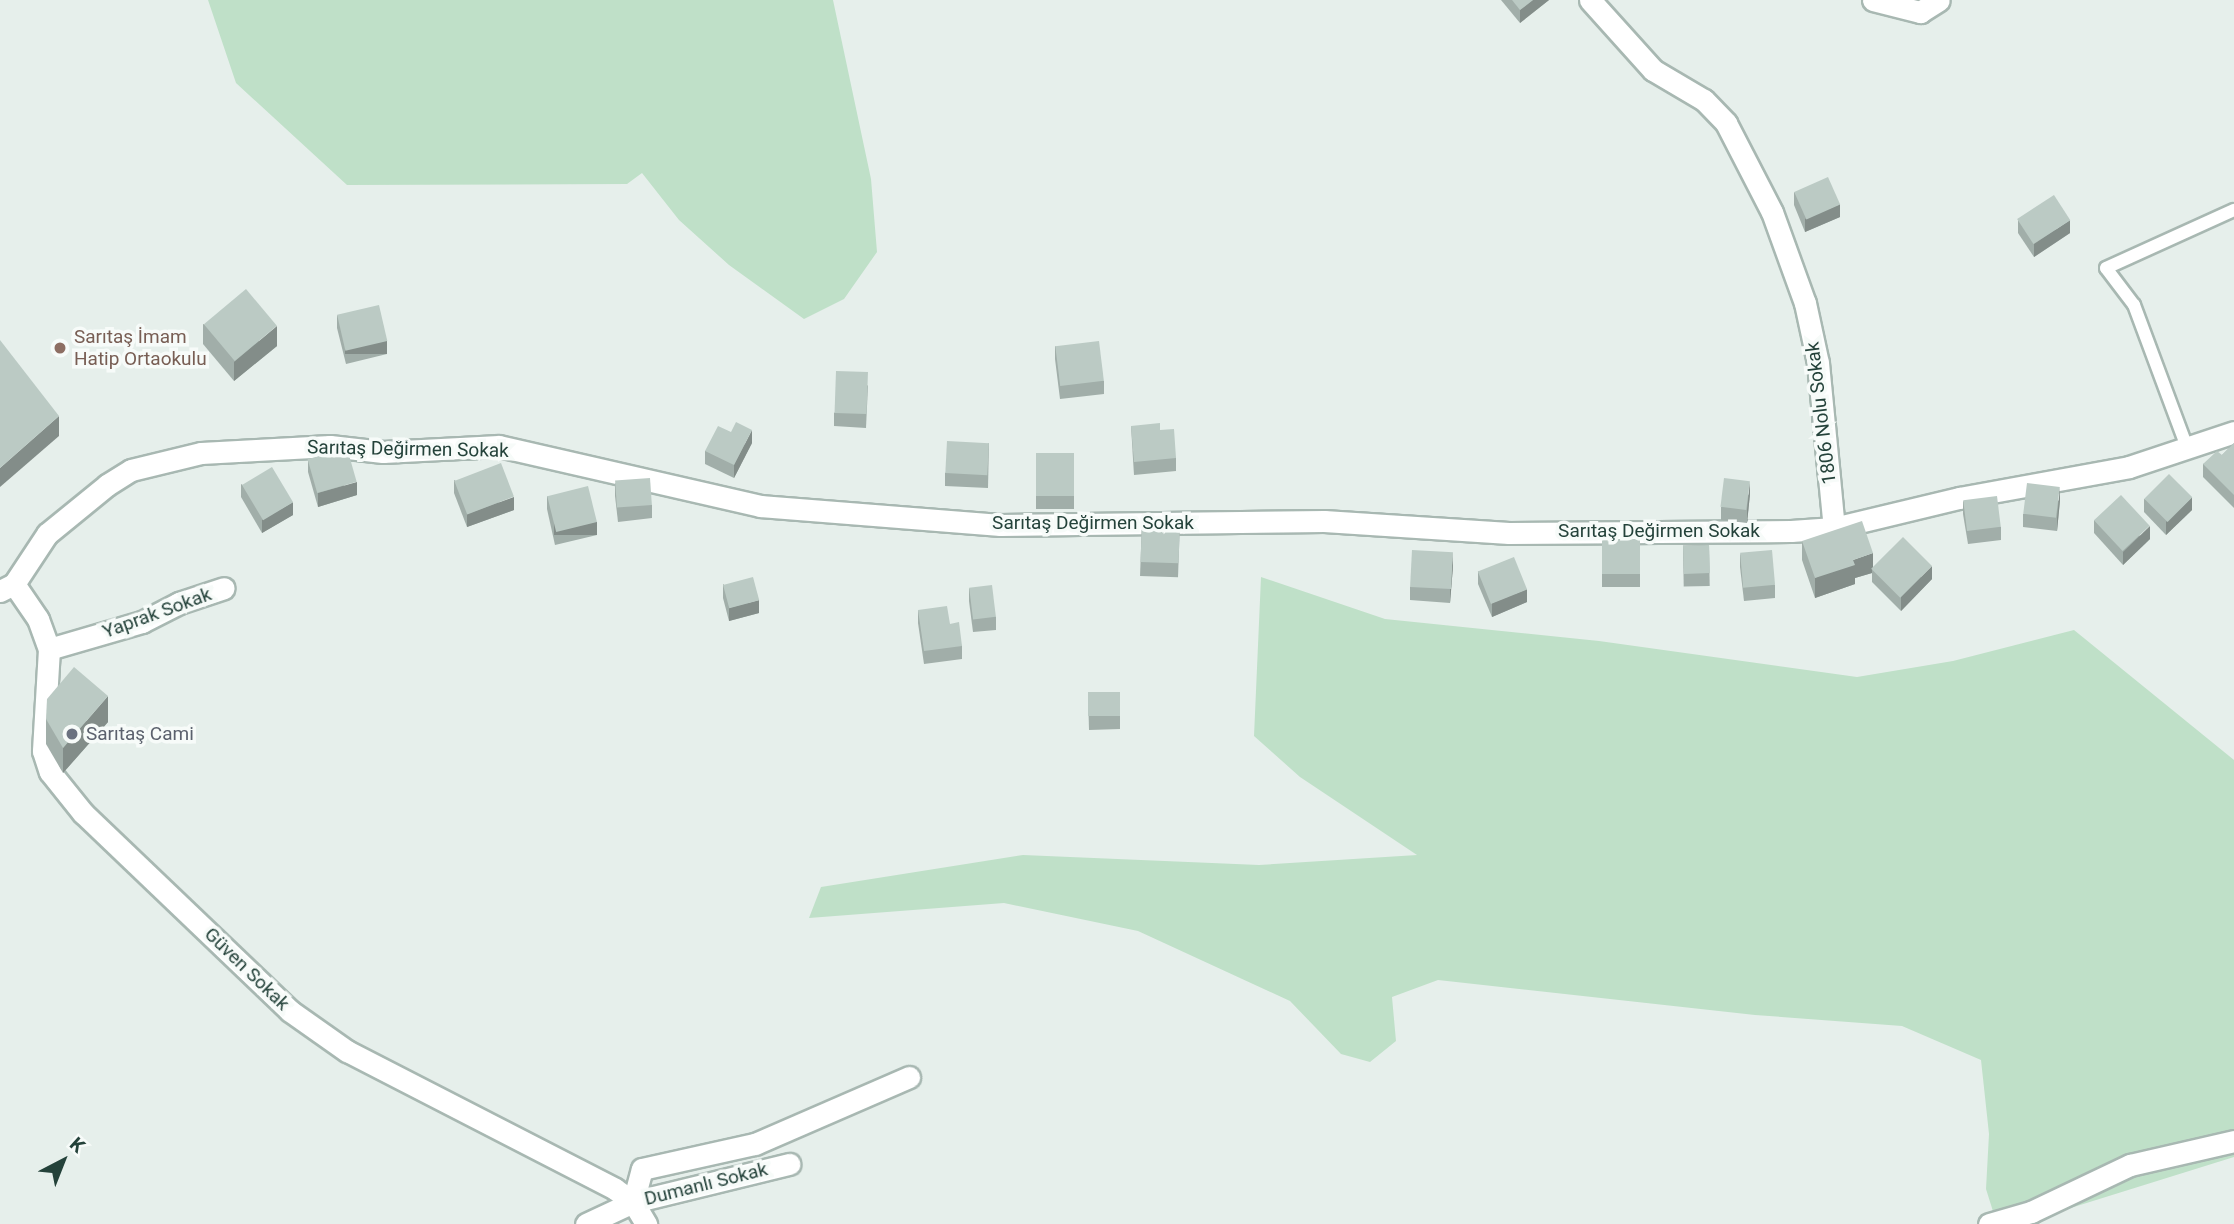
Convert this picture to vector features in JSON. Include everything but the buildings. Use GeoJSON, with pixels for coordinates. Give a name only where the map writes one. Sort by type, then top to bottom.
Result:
{"type":"FeatureCollection","features":[{"type":"Feature","properties":{"kind":"street","name":"1806 Nolu Sokak"},"geometry":{"type":"LineString","coordinates":[[1590,0],[1653,70],[1704,100],[1726,123],[1772,212],[1805,303],[1818,363],[1834,528]]}},
{"type":"Feature","properties":{"kind":"street"},"geometry":{"type":"LineString","coordinates":[[1873,0],[1920,12],[1939,0]]}},
{"type":"Feature","properties":{"kind":"street","name":"Sarıtaş Değirmen Sokak"},"geometry":{"type":"LineString","coordinates":[[7,587],[47,534],[131,470],[201,453],[330,446],[383,452],[499,446],[760,506],[1000,525],[1324,522],[1509,533],[1834,528],[1959,498],[2129,467],[2188,450],[2234,432]]}},
{"type":"Feature","properties":{"kind":"street","name":"Güven Sokak"},"geometry":{"type":"LineString","coordinates":[[7,587],[38,619],[49,649],[49,691],[42,720],[43,751],[50,772],[83,813],[270,992],[347,1051],[615,1189],[633,1202],[646,1224]]}},
{"type":"Feature","properties":{"kind":"street","name":"Yaprak Sokak"},"geometry":{"type":"LineString","coordinates":[[49,649],[142,622],[179,603],[224,588]]}},
{"type":"Feature","properties":{"kind":"street"},"geometry":{"type":"LineString","coordinates":[[633,1202],[642,1169],[755,1144],[909,1077]]}},
{"type":"Feature","properties":{"kind":"street"},"geometry":{"type":"LineString","coordinates":[[1989,1224],[2031,1212],[2130,1164],[2234,1141]]}},
{"type":"Feature","properties":{"kind":"street","name":"Dumanlı Sokak"},"geometry":{"type":"LineString","coordinates":[[586,1224],[633,1202],[789,1164]]}},
{"type":"Feature","properties":{"kind":"lane"},"geometry":{"type":"LineString","coordinates":[[2188,450],[2134,305],[2106,268],[2234,210]]}},
{"type":"Feature","properties":{"kind":"green space"},"geometry":{"type":"Polygon","coordinates":[[[208,0],[833,0],[871,179],[877,252],[844,299],[804,319],[729,265],[679,220],[642,173],[627,184],[347,185],[236,83],[208,0]]]}},
{"type":"Feature","properties":{"kind":"green space"},"geometry":{"type":"Polygon","coordinates":[[[1261,577],[1385,619],[1599,641],[1857,677],[1953,661],[2074,630],[2234,760],[2234,1157],[2019,1224],[1997,1224],[1986,1189],[1989,1134],[1981,1060],[1902,1026],[1755,1015],[1438,980],[1392,997],[1396,1041],[1370,1062],[1341,1054],[1290,1001],[1138,931],[1004,903],[809,918],[821,887],[1023,855],[1259,865],[1417,855],[1300,777],[1254,736],[1261,577]]]}},
{"type":"Feature","properties":{"kind":"place","name":"Sarıtaş İmam Hatip Ortaokulu"},"geometry":{"type":"Point","coordinates":[60,348]}},
{"type":"Feature","properties":{"kind":"place","name":"Sarıtaş Cami"},"geometry":{"type":"Point","coordinates":[72,734]}}]}
